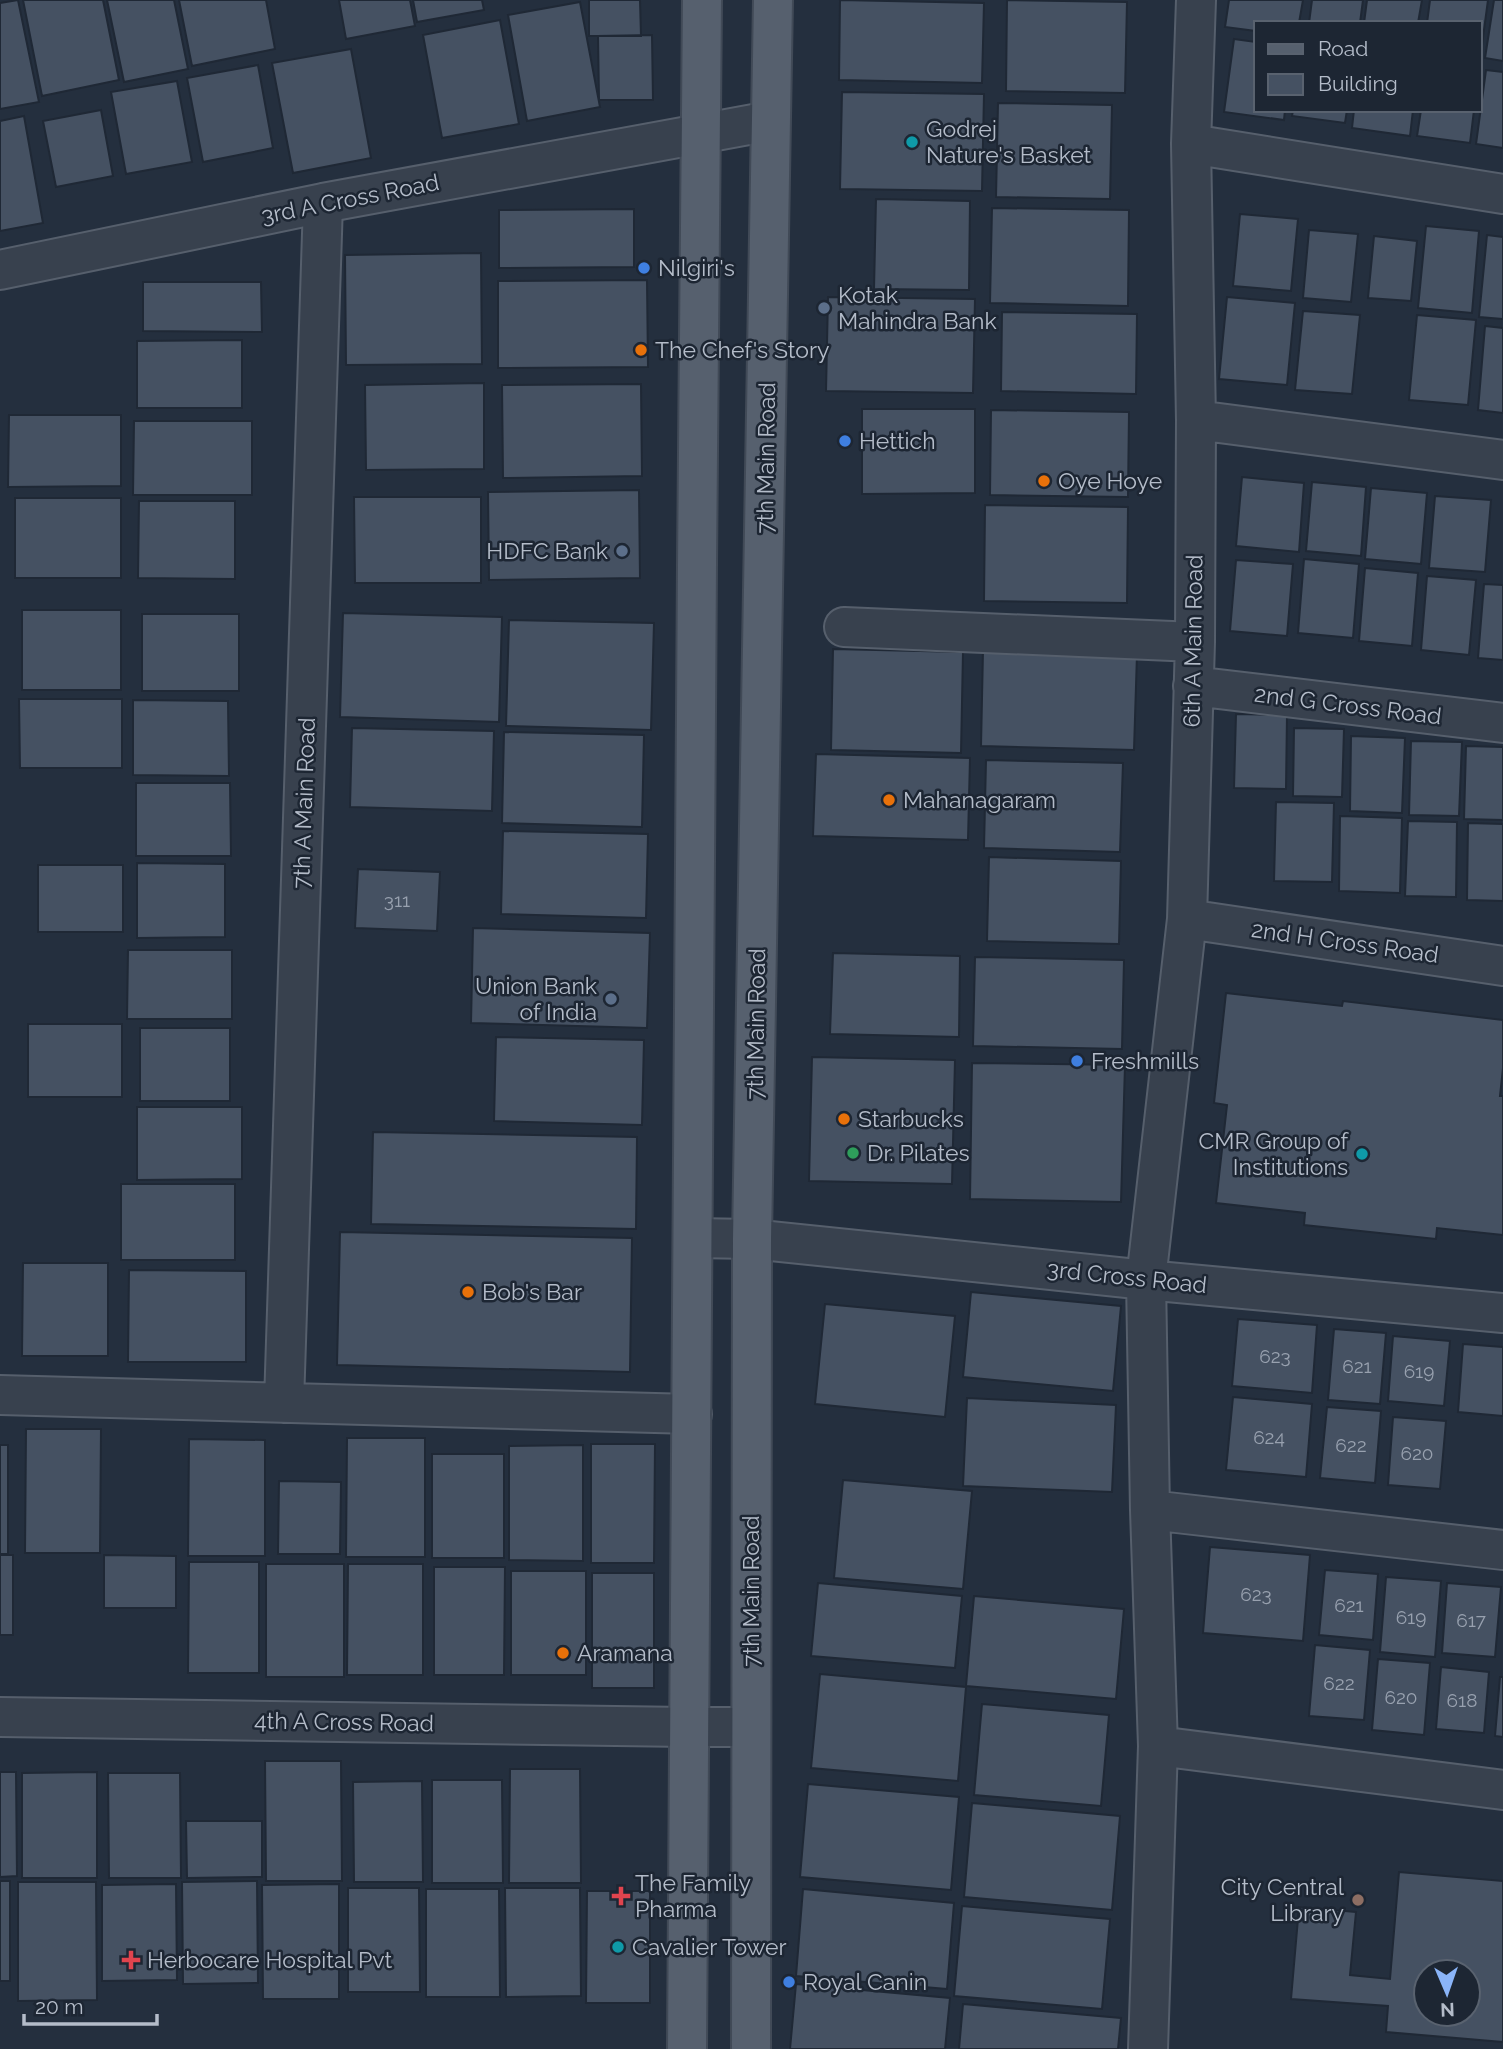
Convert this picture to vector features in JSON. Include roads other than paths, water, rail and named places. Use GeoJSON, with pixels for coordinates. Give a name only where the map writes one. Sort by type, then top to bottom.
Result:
{"type":"FeatureCollection","features":[{"type":"Feature","properties":{"kind":"main road"},"geometry":{"type":"LineString","coordinates":[[687,2049],[702,0]]}},
{"type":"Feature","properties":{"kind":"main road","name":"7th Main Road"},"geometry":{"type":"LineString","coordinates":[[751,2049],[752,1239],[773,0]]}},
{"type":"Feature","properties":{"kind":"street","name":"6th A Main Road"},"geometry":{"type":"LineString","coordinates":[[1148,2049],[1158,1746],[1146,1280],[1187,919],[1195,642],[1196,419],[1191,144],[1196,0]]}},
{"type":"Feature","properties":{"kind":"street","name":"3rd A Cross Road"},"geometry":{"type":"LineString","coordinates":[[0,270],[323,202],[770,121]]}},
{"type":"Feature","properties":{"kind":"street"},"geometry":{"type":"LineString","coordinates":[[1191,144],[1503,194]]}},
{"type":"Feature","properties":{"kind":"street","name":"7th A Main Road"},"geometry":{"type":"LineString","coordinates":[[284,1403],[323,202]]}},
{"type":"Feature","properties":{"kind":"street"},"geometry":{"type":"LineString","coordinates":[[1196,419],[1503,460]]}},
{"type":"Feature","properties":{"kind":"street"},"geometry":{"type":"LineString","coordinates":[[844,627],[1195,642]]}},
{"type":"Feature","properties":{"kind":"street","name":"2nd G Cross Road"},"geometry":{"type":"LineString","coordinates":[[1193,686],[1503,723]]}},
{"type":"Feature","properties":{"kind":"street","name":"2nd H Cross Road"},"geometry":{"type":"LineString","coordinates":[[1187,919],[1503,965]]}},
{"type":"Feature","properties":{"kind":"street","name":"3rd Cross Road"},"geometry":{"type":"LineString","coordinates":[[694,1238],[752,1239],[1146,1280],[1503,1313]]}},
{"type":"Feature","properties":{"kind":"street"},"geometry":{"type":"LineString","coordinates":[[0,1395],[692,1414]]}},
{"type":"Feature","properties":{"kind":"street"},"geometry":{"type":"LineString","coordinates":[[1150,1510],[1503,1550]]}},
{"type":"Feature","properties":{"kind":"street","name":"4th A Cross Road"},"geometry":{"type":"LineString","coordinates":[[0,1717],[751,1727]]}},
{"type":"Feature","properties":{"kind":"street"},"geometry":{"type":"LineString","coordinates":[[1158,1746],[1503,1790]]}},
{"type":"Feature","properties":{"kind":"place","name":"Godrej Nature's Basket"},"geometry":{"type":"Point","coordinates":[912,142]}},
{"type":"Feature","properties":{"kind":"place","name":"Nilgiri's"},"geometry":{"type":"Point","coordinates":[644,268]}},
{"type":"Feature","properties":{"kind":"place","name":"Kotak Mahindra Bank"},"geometry":{"type":"Point","coordinates":[824,308]}},
{"type":"Feature","properties":{"kind":"place","name":"The Chef's Story"},"geometry":{"type":"Point","coordinates":[641,350]}},
{"type":"Feature","properties":{"kind":"place","name":"Hettich"},"geometry":{"type":"Point","coordinates":[845,441]}},
{"type":"Feature","properties":{"kind":"place","name":"Oye Hoye"},"geometry":{"type":"Point","coordinates":[1044,481]}},
{"type":"Feature","properties":{"kind":"place","name":"HDFC Bank"},"geometry":{"type":"Point","coordinates":[622,551]}},
{"type":"Feature","properties":{"kind":"place","name":"Mahanagaram"},"geometry":{"type":"Point","coordinates":[889,800]}},
{"type":"Feature","properties":{"kind":"place","name":"Union Bank of India"},"geometry":{"type":"Point","coordinates":[611,999]}},
{"type":"Feature","properties":{"kind":"place","name":"Freshmills"},"geometry":{"type":"Point","coordinates":[1077,1061]}},
{"type":"Feature","properties":{"kind":"place","name":"Starbucks"},"geometry":{"type":"Point","coordinates":[844,1119]}},
{"type":"Feature","properties":{"kind":"place","name":"Dr. Pilates"},"geometry":{"type":"Point","coordinates":[853,1153]}},
{"type":"Feature","properties":{"kind":"place","name":"CMR Group of Institutions"},"geometry":{"type":"Point","coordinates":[1362,1154]}},
{"type":"Feature","properties":{"kind":"place","name":"Bob's Bar"},"geometry":{"type":"Point","coordinates":[468,1292]}},
{"type":"Feature","properties":{"kind":"place","name":"Aramana"},"geometry":{"type":"Point","coordinates":[563,1653]}},
{"type":"Feature","properties":{"kind":"place","name":"The Family Pharma"},"geometry":{"type":"Point","coordinates":[621,1896]}},
{"type":"Feature","properties":{"kind":"place","name":"City Central Library"},"geometry":{"type":"Point","coordinates":[1358,1900]}},
{"type":"Feature","properties":{"kind":"place","name":"Cavalier Tower"},"geometry":{"type":"Point","coordinates":[618,1947]}},
{"type":"Feature","properties":{"kind":"place","name":"Herbocare Hospital Pvt"},"geometry":{"type":"Point","coordinates":[131,1960]}},
{"type":"Feature","properties":{"kind":"place","name":"Royal Canin"},"geometry":{"type":"Point","coordinates":[789,1982]}}]}
